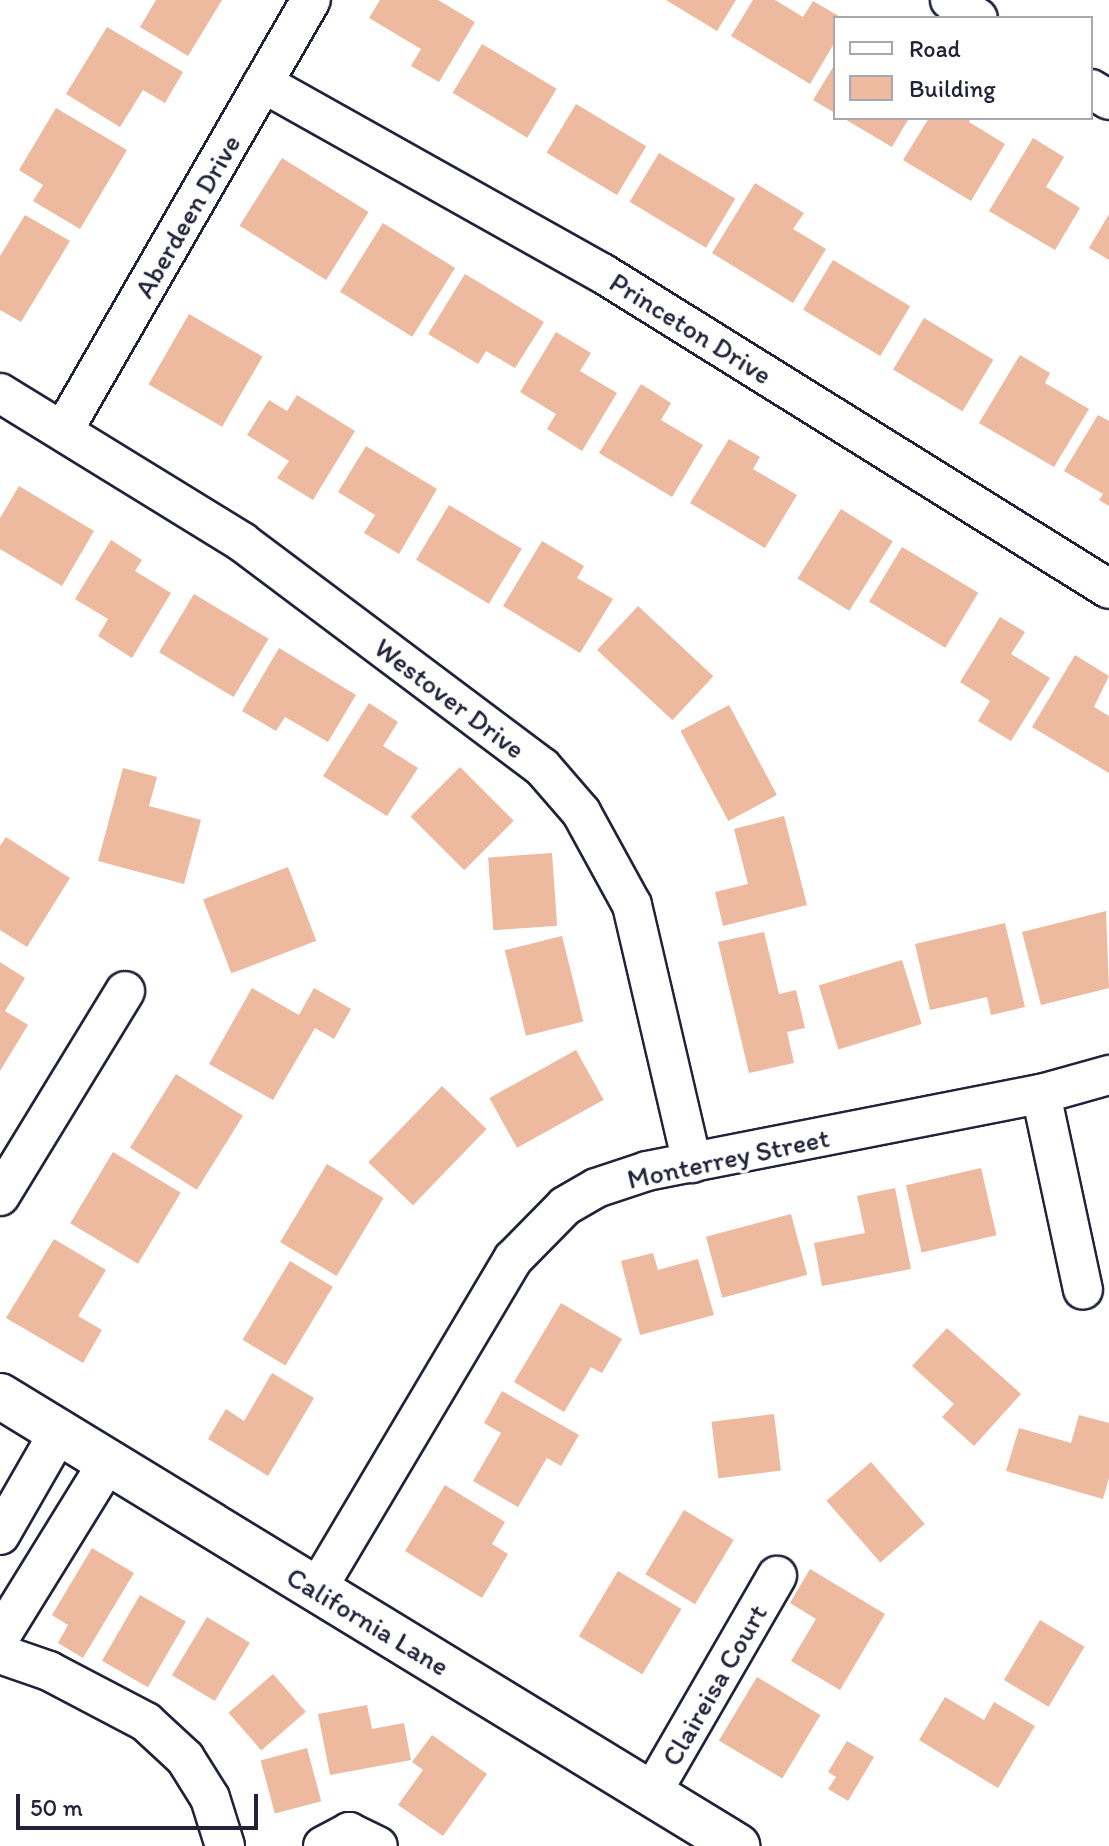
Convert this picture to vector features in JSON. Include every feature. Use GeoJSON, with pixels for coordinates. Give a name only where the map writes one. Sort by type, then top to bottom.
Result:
{"type":"FeatureCollection","features":[{"type":"Feature","properties":{"kind":"street","name":"Aberdeen Drive"},"geometry":{"type":"LineString","coordinates":[[63,431],[311,0]]}},
{"type":"Feature","properties":{"kind":"street"},"geometry":{"type":"LineString","coordinates":[[950,0],[975,16]]}},
{"type":"Feature","properties":{"kind":"street","name":"Princeton Drive"},"geometry":{"type":"LineString","coordinates":[[263,83],[602,273],[1109,589]]}},
{"type":"Feature","properties":{"kind":"street","name":"Westover Drive"},"geometry":{"type":"LineString","coordinates":[[0,393],[242,542],[551,778],[581,812],[632,905],[692,1163]]}},
{"type":"Feature","properties":{"kind":"street"},"geometry":{"type":"LineString","coordinates":[[0,1196],[125,991]]}},
{"type":"Feature","properties":{"kind":"street","name":"Monterrey Street"},"geometry":{"type":"LineString","coordinates":[[317,1589],[513,1259],[539,1228],[596,1188],[692,1163],[1041,1094],[1109,1075]]}},
{"type":"Feature","properties":{"kind":"street"},"geometry":{"type":"LineString","coordinates":[[1041,1094],[1083,1290]]}},
{"type":"Feature","properties":{"kind":"street","name":"California Lane"},"geometry":{"type":"LineString","coordinates":[[0,1396],[737,1846]]}},
{"type":"Feature","properties":{"kind":"street"},"geometry":{"type":"LineString","coordinates":[[0,1535],[59,1432]]}},
{"type":"Feature","properties":{"kind":"street"},"geometry":{"type":"LineString","coordinates":[[0,1637],[108,1462]]}},
{"type":"Feature","properties":{"kind":"street","name":"Claireisa Court"},"geometry":{"type":"LineString","coordinates":[[651,1794],[777,1576]]}},
{"type":"Feature","properties":{"kind":"street"},"geometry":{"type":"LineString","coordinates":[[0,1654],[49,1671],[146,1722],[185,1758],[210,1798],[225,1846]]}},
{"type":"Feature","properties":{"kind":"street"},"geometry":{"type":"LineString","coordinates":[[323,1846],[349,1832],[378,1846]]}},
{"type":"Feature","properties":{"kind":"building"},"geometry":{"type":"Polygon","coordinates":[[[156,0],[222,0],[188,56],[140,27],[156,0]]]}},
{"type":"Feature","properties":{"kind":"building"},"geometry":{"type":"Polygon","coordinates":[[[380,0],[438,0],[475,22],[439,82],[411,66],[421,49],[369,18],[380,0]]]}},
{"type":"Feature","properties":{"kind":"building"},"geometry":{"type":"Polygon","coordinates":[[[666,0],[736,0],[717,31],[666,0]]]}},
{"type":"Feature","properties":{"kind":"building"},"geometry":{"type":"Polygon","coordinates":[[[753,0],[775,0],[803,17],[813,1],[839,16],[833,16],[833,45],[810,84],[731,36],[753,0]]]}},
{"type":"Feature","properties":{"kind":"building"},"geometry":{"type":"Polygon","coordinates":[[[107,27],[183,72],[165,103],[143,90],[120,127],[66,94],[107,27]]]}},
{"type":"Feature","properties":{"kind":"building"},"geometry":{"type":"Polygon","coordinates":[[[482,44],[557,89],[527,138],[453,93],[482,44]]]}},
{"type":"Feature","properties":{"kind":"building"},"geometry":{"type":"Polygon","coordinates":[[[833,67],[833,112],[813,100],[833,67]]]}},
{"type":"Feature","properties":{"kind":"building"},"geometry":{"type":"Polygon","coordinates":[[[576,104],[646,146],[617,195],[547,153],[576,104]]]}},
{"type":"Feature","properties":{"kind":"building"},"geometry":{"type":"Polygon","coordinates":[[[56,108],[127,150],[80,229],[33,201],[43,185],[19,170],[56,108]]]}},
{"type":"Feature","properties":{"kind":"building"},"geometry":{"type":"Polygon","coordinates":[[[846,120],[908,120],[892,147],[846,120]]]}},
{"type":"Feature","properties":{"kind":"building"},"geometry":{"type":"Polygon","coordinates":[[[928,120],[970,120],[1005,144],[971,201],[903,160],[928,120]]]}},
{"type":"Feature","properties":{"kind":"building"},"geometry":{"type":"Polygon","coordinates":[[[1033,138],[1064,157],[1046,187],[1080,208],[1055,250],[989,211],[1033,138]]]}},
{"type":"Feature","properties":{"kind":"building"},"geometry":{"type":"Polygon","coordinates":[[[659,153],[735,199],[706,248],[630,202],[659,153]]]}},
{"type":"Feature","properties":{"kind":"building"},"geometry":{"type":"Polygon","coordinates":[[[282,158],[369,212],[326,280],[240,226],[282,158]]]}},
{"type":"Feature","properties":{"kind":"building"},"geometry":{"type":"Polygon","coordinates":[[[755,183],[804,213],[793,229],[826,249],[793,303],[712,253],[755,183]]]}},
{"type":"Feature","properties":{"kind":"building"},"geometry":{"type":"Polygon","coordinates":[[[1109,214],[1109,260],[1089,248],[1109,214]]]}},
{"type":"Feature","properties":{"kind":"building"},"geometry":{"type":"Polygon","coordinates":[[[25,215],[70,241],[21,322],[0,310],[0,256],[25,215]]]}},
{"type":"Feature","properties":{"kind":"building"},"geometry":{"type":"Polygon","coordinates":[[[383,223],[455,268],[412,337],[340,292],[383,223]]]}},
{"type":"Feature","properties":{"kind":"building"},"geometry":{"type":"Polygon","coordinates":[[[833,260],[910,306],[880,356],[803,310],[833,260]]]}},
{"type":"Feature","properties":{"kind":"building"},"geometry":{"type":"Polygon","coordinates":[[[465,274],[544,322],[515,368],[486,351],[478,364],[428,334],[465,274]]]}},
{"type":"Feature","properties":{"kind":"building"},"geometry":{"type":"Polygon","coordinates":[[[189,314],[263,356],[222,427],[148,384],[189,314]]]}},
{"type":"Feature","properties":{"kind":"building"},"geometry":{"type":"Polygon","coordinates":[[[924,318],[993,360],[963,411],[893,369],[924,318]]]}},
{"type":"Feature","properties":{"kind":"building"},"geometry":{"type":"Polygon","coordinates":[[[556,332],[591,353],[580,371],[617,393],[582,451],[547,429],[556,414],[520,392],[556,332]]]}},
{"type":"Feature","properties":{"kind":"building"},"geometry":{"type":"Polygon","coordinates":[[[1020,355],[1050,373],[1045,383],[1089,409],[1054,467],[979,423],[1020,355]]]}},
{"type":"Feature","properties":{"kind":"building"},"geometry":{"type":"Polygon","coordinates":[[[641,384],[671,403],[661,420],[703,445],[672,497],[599,453],[641,384]]]}},
{"type":"Feature","properties":{"kind":"building"},"geometry":{"type":"Polygon","coordinates":[[[297,395],[355,431],[313,500],[277,478],[289,461],[247,435],[269,400],[287,411],[297,395]]]}},
{"type":"Feature","properties":{"kind":"building"},"geometry":{"type":"Polygon","coordinates":[[[1098,415],[1109,421],[1109,506],[1099,500],[1103,494],[1064,471],[1098,415]]]}},
{"type":"Feature","properties":{"kind":"building"},"geometry":{"type":"Polygon","coordinates":[[[729,439],[760,457],[753,469],[797,495],[765,548],[690,503],[729,439]]]}},
{"type":"Feature","properties":{"kind":"building"},"geometry":{"type":"Polygon","coordinates":[[[366,446],[437,489],[399,554],[364,533],[375,515],[338,492],[366,446]]]}},
{"type":"Feature","properties":{"kind":"building"},"geometry":{"type":"Polygon","coordinates":[[[19,486],[94,531],[62,586],[0,549],[0,518],[19,486]]]}},
{"type":"Feature","properties":{"kind":"building"},"geometry":{"type":"Polygon","coordinates":[[[449,505],[522,549],[489,604],[416,560],[449,505]]]}},
{"type":"Feature","properties":{"kind":"building"},"geometry":{"type":"Polygon","coordinates":[[[841,509],[893,541],[849,611],[798,579],[841,509]]]}},
{"type":"Feature","properties":{"kind":"building"},"geometry":{"type":"Polygon","coordinates":[[[111,540],[142,560],[135,571],[171,593],[132,658],[98,636],[108,619],[75,599],[111,540]]]}},
{"type":"Feature","properties":{"kind":"building"},"geometry":{"type":"Polygon","coordinates":[[[542,541],[584,566],[577,578],[613,599],[580,653],[503,606],[542,541]]]}},
{"type":"Feature","properties":{"kind":"building"},"geometry":{"type":"Polygon","coordinates":[[[902,547],[978,593],[945,648],[869,602],[902,547]]]}},
{"type":"Feature","properties":{"kind":"building"},"geometry":{"type":"Polygon","coordinates":[[[194,594],[269,639],[234,697],[159,652],[194,594]]]}},
{"type":"Feature","properties":{"kind":"building"},"geometry":{"type":"Polygon","coordinates":[[[638,606],[713,676],[672,720],[597,650],[638,606]]]}},
{"type":"Feature","properties":{"kind":"building"},"geometry":{"type":"Polygon","coordinates":[[[1000,617],[1025,632],[1011,654],[1050,678],[1011,741],[978,721],[990,701],[960,682],[1000,617]]]}},
{"type":"Feature","properties":{"kind":"building"},"geometry":{"type":"Polygon","coordinates":[[[279,648],[356,695],[328,742],[285,717],[276,731],[242,711],[279,648]]]}},
{"type":"Feature","properties":{"kind":"building"},"geometry":{"type":"Polygon","coordinates":[[[1075,655],[1109,676],[1094,707],[1109,716],[1109,773],[1032,727],[1075,655]]]}},
{"type":"Feature","properties":{"kind":"building"},"geometry":{"type":"Polygon","coordinates":[[[369,703],[398,722],[383,746],[418,768],[387,816],[323,776],[369,703]]]}},
{"type":"Feature","properties":{"kind":"building"},"geometry":{"type":"Polygon","coordinates":[[[729,705],[777,795],[728,821],[680,731],[729,705]]]}},
{"type":"Feature","properties":{"kind":"building"},"geometry":{"type":"Polygon","coordinates":[[[460,767],[514,821],[464,870],[411,816],[460,767]]]}},
{"type":"Feature","properties":{"kind":"building"},"geometry":{"type":"Polygon","coordinates":[[[123,768],[157,777],[149,806],[201,820],[184,884],[98,861],[123,768]]]}},
{"type":"Feature","properties":{"kind":"building"},"geometry":{"type":"Polygon","coordinates":[[[784,816],[807,905],[723,926],[715,892],[748,884],[734,829],[784,816]]]}},
{"type":"Feature","properties":{"kind":"building"},"geometry":{"type":"Polygon","coordinates":[[[6,837],[70,878],[27,947],[0,930],[0,846],[6,837]]]}},
{"type":"Feature","properties":{"kind":"building"},"geometry":{"type":"Polygon","coordinates":[[[552,853],[557,926],[493,930],[488,857],[552,853]]]}},
{"type":"Feature","properties":{"kind":"building"},"geometry":{"type":"Polygon","coordinates":[[[288,867],[316,941],[231,973],[203,900],[288,867]]]}},
{"type":"Feature","properties":{"kind":"building"},"geometry":{"type":"Polygon","coordinates":[[[1106,911],[1109,988],[1041,1005],[1022,932],[1106,911]]]}},
{"type":"Feature","properties":{"kind":"building"},"geometry":{"type":"Polygon","coordinates":[[[1005,923],[1025,1007],[991,1015],[987,997],[930,1010],[915,944],[1005,923]]]}},
{"type":"Feature","properties":{"kind":"building"},"geometry":{"type":"Polygon","coordinates":[[[764,932],[779,994],[796,990],[805,1028],[787,1032],[794,1063],[749,1073],[718,942],[764,932]]]}},
{"type":"Feature","properties":{"kind":"building"},"geometry":{"type":"Polygon","coordinates":[[[562,936],[583,1021],[526,1036],[505,950],[562,936]]]}},
{"type":"Feature","properties":{"kind":"building"},"geometry":{"type":"Polygon","coordinates":[[[902,960],[922,1024],[838,1050],[819,985],[902,960]]]}},
{"type":"Feature","properties":{"kind":"building"},"geometry":{"type":"Polygon","coordinates":[[[0,962],[25,978],[5,1011],[28,1025],[0,1071],[0,962]]]}},
{"type":"Feature","properties":{"kind":"building"},"geometry":{"type":"Polygon","coordinates":[[[252,988],[299,1015],[314,988],[351,1009],[334,1039],[315,1028],[273,1100],[209,1064],[252,988]]]}},
{"type":"Feature","properties":{"kind":"building"},"geometry":{"type":"Polygon","coordinates":[[[576,1050],[604,1100],[517,1148],[489,1098],[576,1050]]]}},
{"type":"Feature","properties":{"kind":"building"},"geometry":{"type":"Polygon","coordinates":[[[176,1074],[243,1116],[197,1190],[130,1148],[176,1074]]]}},
{"type":"Feature","properties":{"kind":"building"},"geometry":{"type":"Polygon","coordinates":[[[442,1086],[487,1129],[413,1205],[368,1162],[442,1086]]]}},
{"type":"Feature","properties":{"kind":"building"},"geometry":{"type":"Polygon","coordinates":[[[113,1152],[181,1193],[138,1264],[70,1223],[113,1152]]]}},
{"type":"Feature","properties":{"kind":"building"},"geometry":{"type":"Polygon","coordinates":[[[327,1164],[384,1198],[337,1276],[280,1242],[327,1164]]]}},
{"type":"Feature","properties":{"kind":"building"},"geometry":{"type":"Polygon","coordinates":[[[981,1168],[997,1235],[921,1253],[906,1185],[981,1168]]]}},
{"type":"Feature","properties":{"kind":"building"},"geometry":{"type":"Polygon","coordinates":[[[895,1188],[911,1269],[822,1286],[814,1243],[865,1233],[857,1196],[895,1188]]]}},
{"type":"Feature","properties":{"kind":"building"},"geometry":{"type":"Polygon","coordinates":[[[791,1214],[807,1275],[722,1298],[706,1237],[791,1214]]]}},
{"type":"Feature","properties":{"kind":"building"},"geometry":{"type":"Polygon","coordinates":[[[54,1239],[106,1270],[78,1316],[102,1330],[83,1363],[6,1318],[54,1239]]]}},
{"type":"Feature","properties":{"kind":"building"},"geometry":{"type":"Polygon","coordinates":[[[653,1253],[658,1270],[698,1259],[714,1315],[640,1335],[621,1261],[653,1253]]]}},
{"type":"Feature","properties":{"kind":"building"},"geometry":{"type":"Polygon","coordinates":[[[290,1261],[333,1287],[285,1366],[243,1340],[290,1261]]]}},
{"type":"Feature","properties":{"kind":"building"},"geometry":{"type":"Polygon","coordinates":[[[561,1303],[622,1339],[602,1373],[591,1367],[564,1412],[514,1382],[561,1303]]]}},
{"type":"Feature","properties":{"kind":"building"},"geometry":{"type":"Polygon","coordinates":[[[947,1328],[1021,1394],[974,1446],[942,1417],[954,1404],[912,1366],[947,1328]]]}},
{"type":"Feature","properties":{"kind":"building"},"geometry":{"type":"Polygon","coordinates":[[[272,1373],[314,1398],[268,1476],[208,1439],[226,1409],[244,1421],[272,1373]]]}},
{"type":"Feature","properties":{"kind":"building"},"geometry":{"type":"Polygon","coordinates":[[[502,1391],[579,1435],[561,1466],[547,1458],[518,1507],[473,1481],[501,1433],[484,1423],[502,1391]]]}},
{"type":"Feature","properties":{"kind":"building"},"geometry":{"type":"Polygon","coordinates":[[[774,1414],[781,1471],[718,1478],[711,1422],[774,1414]]]}},
{"type":"Feature","properties":{"kind":"building"},"geometry":{"type":"Polygon","coordinates":[[[1079,1415],[1109,1423],[1109,1478],[1103,1499],[1006,1471],[1019,1428],[1071,1443],[1079,1415]]]}},
{"type":"Feature","properties":{"kind":"building"},"geometry":{"type":"Polygon","coordinates":[[[871,1462],[925,1524],[880,1563],[826,1501],[871,1462]]]}},
{"type":"Feature","properties":{"kind":"building"},"geometry":{"type":"Polygon","coordinates":[[[445,1485],[505,1522],[492,1544],[508,1554],[482,1598],[405,1551],[445,1485]]]}},
{"type":"Feature","properties":{"kind":"building"},"geometry":{"type":"Polygon","coordinates":[[[684,1510],[734,1540],[695,1604],[645,1574],[684,1510]]]}},
{"type":"Feature","properties":{"kind":"building"},"geometry":{"type":"Polygon","coordinates":[[[92,1548],[134,1573],[83,1658],[58,1643],[68,1625],[52,1615],[92,1548]]]}},
{"type":"Feature","properties":{"kind":"building"},"geometry":{"type":"Polygon","coordinates":[[[810,1569],[885,1614],[840,1690],[791,1661],[816,1619],[790,1603],[810,1569]]]}},
{"type":"Feature","properties":{"kind":"building"},"geometry":{"type":"Polygon","coordinates":[[[618,1571],[681,1609],[642,1674],[579,1636],[618,1571]]]}},
{"type":"Feature","properties":{"kind":"building"},"geometry":{"type":"Polygon","coordinates":[[[140,1595],[186,1622],[148,1687],[102,1661],[140,1595]]]}},
{"type":"Feature","properties":{"kind":"building"},"geometry":{"type":"Polygon","coordinates":[[[207,1617],[250,1643],[215,1701],[172,1675],[207,1617]]]}},
{"type":"Feature","properties":{"kind":"building"},"geometry":{"type":"Polygon","coordinates":[[[1040,1620],[1085,1647],[1049,1707],[1004,1680],[1040,1620]]]}},
{"type":"Feature","properties":{"kind":"building"},"geometry":{"type":"Polygon","coordinates":[[[273,1674],[306,1712],[261,1750],[228,1713],[273,1674]]]}},
{"type":"Feature","properties":{"kind":"building"},"geometry":{"type":"Polygon","coordinates":[[[757,1677],[820,1715],[782,1779],[719,1740],[757,1677]]]}},
{"type":"Feature","properties":{"kind":"building"},"geometry":{"type":"Polygon","coordinates":[[[945,1697],[984,1720],[994,1702],[1035,1726],[998,1788],[919,1740],[945,1697]]]}},
{"type":"Feature","properties":{"kind":"building"},"geometry":{"type":"Polygon","coordinates":[[[367,1705],[372,1729],[404,1723],[411,1760],[330,1775],[318,1714],[367,1705]]]}},
{"type":"Feature","properties":{"kind":"building"},"geometry":{"type":"Polygon","coordinates":[[[432,1735],[487,1774],[443,1836],[398,1805],[423,1770],[412,1762],[432,1735]]]}},
{"type":"Feature","properties":{"kind":"building"},"geometry":{"type":"Polygon","coordinates":[[[847,1741],[874,1757],[848,1801],[828,1789],[836,1777],[828,1772],[847,1741]]]}},
{"type":"Feature","properties":{"kind":"building"},"geometry":{"type":"Polygon","coordinates":[[[307,1748],[321,1801],[275,1814],[261,1760],[307,1748]]]}}]}
